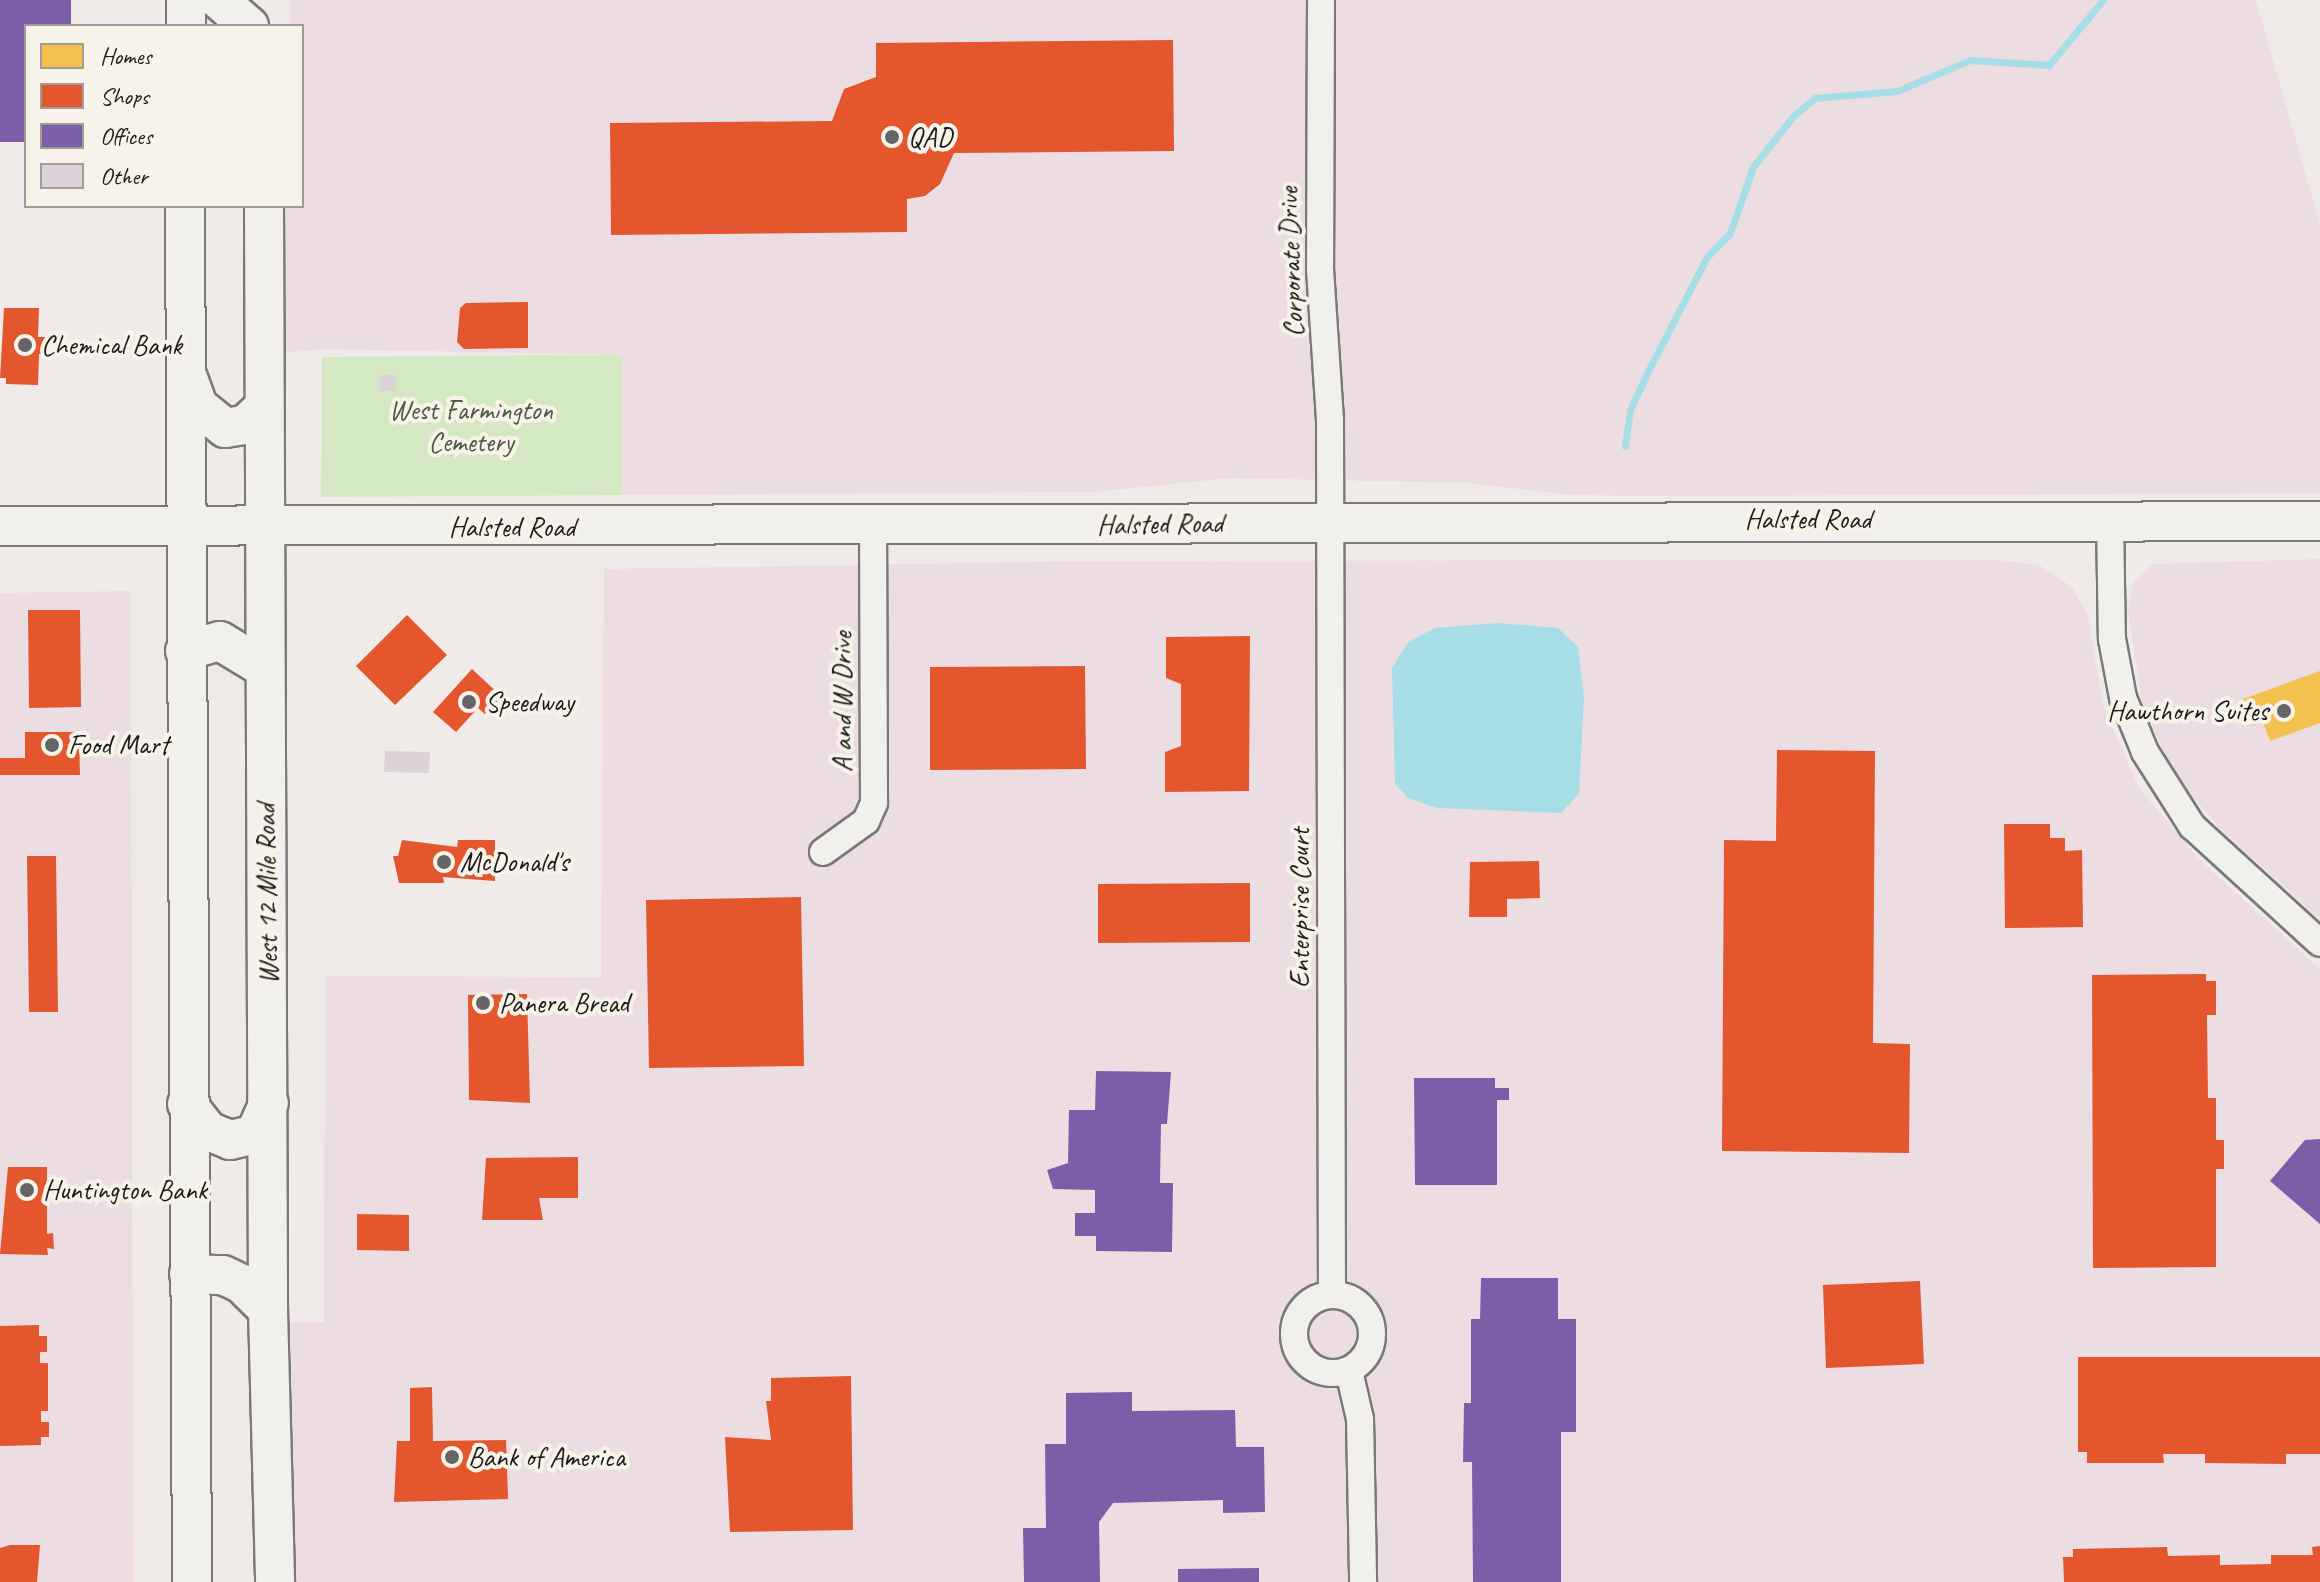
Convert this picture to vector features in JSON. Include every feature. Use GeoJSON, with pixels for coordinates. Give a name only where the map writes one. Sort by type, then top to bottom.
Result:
{"type":"FeatureCollection","features":[{"type":"Feature","properties":{"kind":"main road"},"geometry":{"type":"LineString","coordinates":[[264,0],[264,24]]}},
{"type":"Feature","properties":{"kind":"main road"},"geometry":{"type":"LineString","coordinates":[[194,6],[244,24]]}},
{"type":"Feature","properties":{"kind":"main road"},"geometry":{"type":"LineString","coordinates":[[185,208],[185,651],[190,822],[187,1104],[192,1582]]}},
{"type":"Feature","properties":{"kind":"main road","name":"West 12 Mile Road"},"geometry":{"type":"LineString","coordinates":[[264,208],[268,1310],[275,1582]]}},
{"type":"Feature","properties":{"kind":"main road"},"geometry":{"type":"LineString","coordinates":[[184,368],[210,421],[225,428],[245,425],[263,408]]}},
{"type":"Feature","properties":{"kind":"main road","name":"Halsted Road"},"geometry":{"type":"LineString","coordinates":[[0,526],[873,527],[1331,521],[2110,518],[2320,521]]}},
{"type":"Feature","properties":{"kind":"main road"},"geometry":{"type":"LineString","coordinates":[[185,651],[220,641],[264,668]]}},
{"type":"Feature","properties":{"kind":"main road"},"geometry":{"type":"LineString","coordinates":[[187,1104],[208,1131],[230,1140],[255,1134],[269,1103]]}},
{"type":"Feature","properties":{"kind":"main road"},"geometry":{"type":"LineString","coordinates":[[189,1274],[223,1275],[242,1284],[268,1310]]}},
{"type":"Feature","properties":{"kind":"street","name":"Corporate Drive"},"geometry":{"type":"LineString","coordinates":[[1321,0],[1320,269],[1331,521]]}},
{"type":"Feature","properties":{"kind":"street"},"geometry":{"type":"LineString","coordinates":[[2110,518],[2114,651],[2123,698],[2145,752],[2192,826],[2320,943]]}},
{"type":"Feature","properties":{"kind":"street","name":"Enterprise Court"},"geometry":{"type":"LineString","coordinates":[[1331,521],[1332,1295]]}},
{"type":"Feature","properties":{"kind":"street","name":"A and W Drive"},"geometry":{"type":"LineString","coordinates":[[823,852],[866,821],[874,803],[873,527]]}},
{"type":"Feature","properties":{"kind":"street"},"geometry":{"type":"LineString","coordinates":[[1332,1295],[1347,1297],[1369,1318],[1370,1348],[1349,1371],[1319,1371],[1297,1351],[1293,1336],[1304,1308],[1332,1295]]}},
{"type":"Feature","properties":{"kind":"street"},"geometry":{"type":"LineString","coordinates":[[1349,1371],[1360,1419],[1363,1582]]}},
{"type":"Feature","properties":{"kind":"shaded area"},"geometry":{"type":"Polygon","coordinates":[[[290,0],[2256,0],[2320,225],[2320,493],[1571,495],[1470,483],[1231,478],[1093,492],[622,495],[622,355],[322,349],[273,354],[276,208],[304,208],[304,24],[290,24],[290,0]]]}},
{"type":"Feature","properties":{"kind":"shaded area"},"geometry":{"type":"Polygon","coordinates":[[[2320,559],[2320,919],[2224,832],[2175,777],[2142,703],[2128,609],[2134,581],[2153,564],[2320,559]]]}},
{"type":"Feature","properties":{"kind":"shaded area"},"geometry":{"type":"Polygon","coordinates":[[[1997,560],[2039,565],[2072,587],[2088,616],[2103,705],[2139,788],[2202,862],[2320,969],[2320,1582],[296,1582],[280,1323],[324,1322],[325,976],[601,977],[604,569],[1092,561],[1997,560]]]}},
{"type":"Feature","properties":{"kind":"shaded area"},"geometry":{"type":"Polygon","coordinates":[[[131,591],[133,1582],[0,1582],[0,593],[131,591]]]}},
{"type":"Feature","properties":{"kind":"green space","name":"West Farmington Cemetery"},"geometry":{"type":"Polygon","coordinates":[[[622,355],[622,495],[321,497],[322,357],[622,355]]]}},
{"type":"Feature","properties":{"kind":"water"},"geometry":{"type":"Polygon","coordinates":[[[1499,623],[1558,628],[1578,647],[1584,697],[1579,794],[1561,813],[1437,808],[1408,798],[1395,784],[1392,668],[1408,642],[1435,628],[1499,623]]]}},
{"type":"Feature","properties":{"kind":"building: Homes","name":"Hawthorn Suites"},"geometry":{"type":"Polygon","coordinates":[[[2320,671],[2320,723],[2270,741],[2263,722],[2253,726],[2243,699],[2320,671]]]}},
{"type":"Feature","properties":{"kind":"building: Shops","name":"QAD"},"geometry":{"type":"Polygon","coordinates":[[[1173,40],[1174,151],[954,153],[940,184],[925,196],[907,199],[907,232],[611,235],[610,123],[832,121],[844,89],[876,77],[876,43],[1173,40]]]}},
{"type":"Feature","properties":{"kind":"building: Shops"},"geometry":{"type":"Polygon","coordinates":[[[528,302],[528,348],[464,349],[457,342],[460,308],[466,303],[528,302]]]}},
{"type":"Feature","properties":{"kind":"building: Shops","name":"Chemical Bank"},"geometry":{"type":"Polygon","coordinates":[[[4,308],[39,308],[38,337],[49,337],[49,354],[39,354],[38,385],[6,384],[6,378],[0,378],[4,308]]]}},
{"type":"Feature","properties":{"kind":"building: Shops"},"geometry":{"type":"Polygon","coordinates":[[[28,610],[80,610],[81,707],[29,708],[28,610]]]}},
{"type":"Feature","properties":{"kind":"building: Shops","name":"Speedway"},"geometry":{"type":"Polygon","coordinates":[[[407,615],[447,655],[395,705],[356,666],[407,615]]]}},
{"type":"Feature","properties":{"kind":"building: Shops"},"geometry":{"type":"Polygon","coordinates":[[[1250,636],[1249,791],[1165,792],[1165,752],[1181,746],[1181,684],[1166,678],[1166,637],[1250,636]]]}},
{"type":"Feature","properties":{"kind":"building: Shops"},"geometry":{"type":"Polygon","coordinates":[[[1085,666],[1086,769],[930,770],[930,667],[1085,666]]]}},
{"type":"Feature","properties":{"kind":"building: Shops","name":"Speedway"},"geometry":{"type":"Polygon","coordinates":[[[472,669],[502,697],[485,714],[478,708],[456,732],[433,712],[472,669]]]}},
{"type":"Feature","properties":{"kind":"building: Shops"},"geometry":{"type":"Polygon","coordinates":[[[25,732],[79,732],[80,775],[0,775],[0,758],[25,758],[25,732]]]}},
{"type":"Feature","properties":{"kind":"building: Shops"},"geometry":{"type":"Polygon","coordinates":[[[1777,750],[1875,751],[1873,1043],[1910,1044],[1909,1153],[1722,1151],[1724,840],[1776,841],[1777,750]]]}},
{"type":"Feature","properties":{"kind":"building: Shops"},"geometry":{"type":"Polygon","coordinates":[[[2004,824],[2050,824],[2050,838],[2065,838],[2065,851],[2082,850],[2083,927],[2005,928],[2004,824]]]}},
{"type":"Feature","properties":{"kind":"building: Shops","name":"McDonald's"},"geometry":{"type":"Polygon","coordinates":[[[402,840],[457,847],[458,840],[495,840],[495,881],[443,877],[444,883],[399,883],[393,856],[398,856],[402,840]]]}},
{"type":"Feature","properties":{"kind":"building: Shops"},"geometry":{"type":"Polygon","coordinates":[[[27,856],[56,856],[58,1012],[29,1012],[27,856]]]}},
{"type":"Feature","properties":{"kind":"building: Shops"},"geometry":{"type":"Polygon","coordinates":[[[1539,861],[1540,898],[1507,899],[1507,917],[1469,917],[1470,862],[1539,861]]]}},
{"type":"Feature","properties":{"kind":"building: Shops"},"geometry":{"type":"Polygon","coordinates":[[[1250,883],[1250,942],[1098,943],[1098,884],[1250,883]]]}},
{"type":"Feature","properties":{"kind":"building: Shops"},"geometry":{"type":"Polygon","coordinates":[[[801,897],[804,1066],[649,1068],[646,900],[801,897]]]}},
{"type":"Feature","properties":{"kind":"building: Shops"},"geometry":{"type":"Polygon","coordinates":[[[2206,974],[2206,981],[2216,981],[2216,1015],[2207,1015],[2208,1098],[2216,1098],[2216,1140],[2224,1140],[2224,1169],[2216,1169],[2216,1267],[2093,1268],[2092,975],[2206,974]]]}},
{"type":"Feature","properties":{"kind":"building: Shops"},"geometry":{"type":"Polygon","coordinates":[[[527,994],[530,1103],[469,1100],[468,995],[527,994]]]}},
{"type":"Feature","properties":{"kind":"building: Shops"},"geometry":{"type":"Polygon","coordinates":[[[578,1157],[578,1198],[539,1198],[543,1220],[482,1220],[486,1158],[578,1157]]]}},
{"type":"Feature","properties":{"kind":"building: Shops","name":"Huntington Bank"},"geometry":{"type":"Polygon","coordinates":[[[8,1167],[47,1167],[47,1234],[53,1233],[54,1249],[47,1248],[48,1255],[0,1254],[8,1167]]]}},
{"type":"Feature","properties":{"kind":"building: Shops"},"geometry":{"type":"Polygon","coordinates":[[[357,1214],[409,1215],[409,1251],[357,1250],[357,1214]]]}},
{"type":"Feature","properties":{"kind":"building: Shops"},"geometry":{"type":"Polygon","coordinates":[[[1920,1281],[1924,1364],[1826,1368],[1823,1285],[1920,1281]]]}},
{"type":"Feature","properties":{"kind":"building: Shops"},"geometry":{"type":"Polygon","coordinates":[[[39,1325],[39,1336],[47,1336],[47,1352],[40,1352],[40,1363],[48,1363],[48,1411],[41,1411],[41,1422],[49,1422],[49,1437],[41,1437],[41,1445],[0,1446],[0,1326],[39,1325]]]}},
{"type":"Feature","properties":{"kind":"building: Shops"},"geometry":{"type":"Polygon","coordinates":[[[2078,1357],[2320,1357],[2320,1454],[2286,1454],[2286,1464],[2205,1463],[2205,1454],[2163,1454],[2164,1463],[2087,1463],[2087,1452],[2078,1452],[2078,1357]]]}},
{"type":"Feature","properties":{"kind":"building: Shops"},"geometry":{"type":"Polygon","coordinates":[[[851,1376],[853,1530],[730,1532],[725,1437],[771,1440],[766,1401],[771,1401],[771,1378],[851,1376]]]}},
{"type":"Feature","properties":{"kind":"building: Shops","name":"Bank of America"},"geometry":{"type":"Polygon","coordinates":[[[432,1387],[433,1441],[506,1440],[508,1499],[394,1502],[397,1441],[410,1441],[410,1388],[432,1387]]]}},
{"type":"Feature","properties":{"kind":"building: Shops"},"geometry":{"type":"Polygon","coordinates":[[[40,1545],[37,1582],[0,1582],[0,1548],[40,1545]]]}},
{"type":"Feature","properties":{"kind":"building: Shops"},"geometry":{"type":"Polygon","coordinates":[[[2320,1546],[2320,1582],[2064,1582],[2063,1557],[2073,1557],[2073,1549],[2167,1547],[2168,1556],[2220,1555],[2220,1565],[2271,1564],[2271,1555],[2313,1555],[2312,1547],[2320,1546]]]}},
{"type":"Feature","properties":{"kind":"building: Offices"},"geometry":{"type":"Polygon","coordinates":[[[0,0],[71,0],[71,24],[24,24],[24,142],[0,142],[0,0]]]}},
{"type":"Feature","properties":{"kind":"building: Offices"},"geometry":{"type":"Polygon","coordinates":[[[1096,1071],[1171,1072],[1167,1124],[1161,1124],[1160,1183],[1173,1183],[1172,1252],[1096,1251],[1096,1236],[1075,1236],[1075,1213],[1095,1213],[1095,1190],[1053,1189],[1047,1170],[1068,1163],[1069,1110],[1095,1110],[1096,1071]]]}},
{"type":"Feature","properties":{"kind":"building: Offices"},"geometry":{"type":"Polygon","coordinates":[[[1414,1078],[1495,1078],[1495,1088],[1509,1088],[1509,1100],[1497,1100],[1497,1185],[1415,1185],[1414,1078]]]}},
{"type":"Feature","properties":{"kind":"building: Offices"},"geometry":{"type":"Polygon","coordinates":[[[2320,1139],[2320,1224],[2270,1181],[2305,1140],[2320,1139]]]}},
{"type":"Feature","properties":{"kind":"building: Offices"},"geometry":{"type":"Polygon","coordinates":[[[1481,1278],[1558,1278],[1558,1319],[1576,1319],[1576,1432],[1561,1432],[1561,1582],[1473,1582],[1472,1462],[1463,1462],[1464,1403],[1471,1403],[1471,1319],[1480,1319],[1481,1278]]]}},
{"type":"Feature","properties":{"kind":"building: Offices"},"geometry":{"type":"Polygon","coordinates":[[[1132,1392],[1132,1411],[1235,1410],[1236,1447],[1264,1447],[1265,1512],[1223,1513],[1223,1500],[1113,1503],[1099,1522],[1100,1582],[1024,1582],[1023,1528],[1046,1528],[1045,1444],[1066,1444],[1066,1393],[1132,1392]]]}},
{"type":"Feature","properties":{"kind":"building: Offices"},"geometry":{"type":"Polygon","coordinates":[[[1259,1568],[1259,1582],[1178,1582],[1178,1569],[1259,1568]]]}},
{"type":"Feature","properties":{"kind":"building: Other"},"geometry":{"type":"Polygon","coordinates":[[[381,375],[396,375],[395,391],[380,391],[381,375]]]}},
{"type":"Feature","properties":{"kind":"building: Other"},"geometry":{"type":"Polygon","coordinates":[[[385,751],[430,752],[429,773],[384,772],[385,751]]]}},
{"type":"Feature","properties":{"kind":"waterway"},"geometry":{"type":"LineString","coordinates":[[1625,446],[1630,410],[1646,375],[1707,257],[1730,233],[1753,167],[1794,115],[1815,98],[1897,91],[1970,60],[2049,65],[2103,0]]}},
{"type":"Feature","properties":{"kind":"place","name":"QAD"},"geometry":{"type":"Point","coordinates":[892,137]}},
{"type":"Feature","properties":{"kind":"place","name":"Chemical Bank"},"geometry":{"type":"Point","coordinates":[25,345]}},
{"type":"Feature","properties":{"kind":"place","name":"Speedway"},"geometry":{"type":"Point","coordinates":[469,702]}},
{"type":"Feature","properties":{"kind":"place","name":"Hawthorn Suites"},"geometry":{"type":"Point","coordinates":[2284,711]}},
{"type":"Feature","properties":{"kind":"place","name":"Food Mart"},"geometry":{"type":"Point","coordinates":[52,745]}},
{"type":"Feature","properties":{"kind":"place","name":"McDonald's"},"geometry":{"type":"Point","coordinates":[444,862]}},
{"type":"Feature","properties":{"kind":"place","name":"Panera Bread"},"geometry":{"type":"Point","coordinates":[483,1003]}},
{"type":"Feature","properties":{"kind":"place","name":"Huntington Bank"},"geometry":{"type":"Point","coordinates":[27,1190]}},
{"type":"Feature","properties":{"kind":"place","name":"Bank of America"},"geometry":{"type":"Point","coordinates":[452,1457]}}]}
